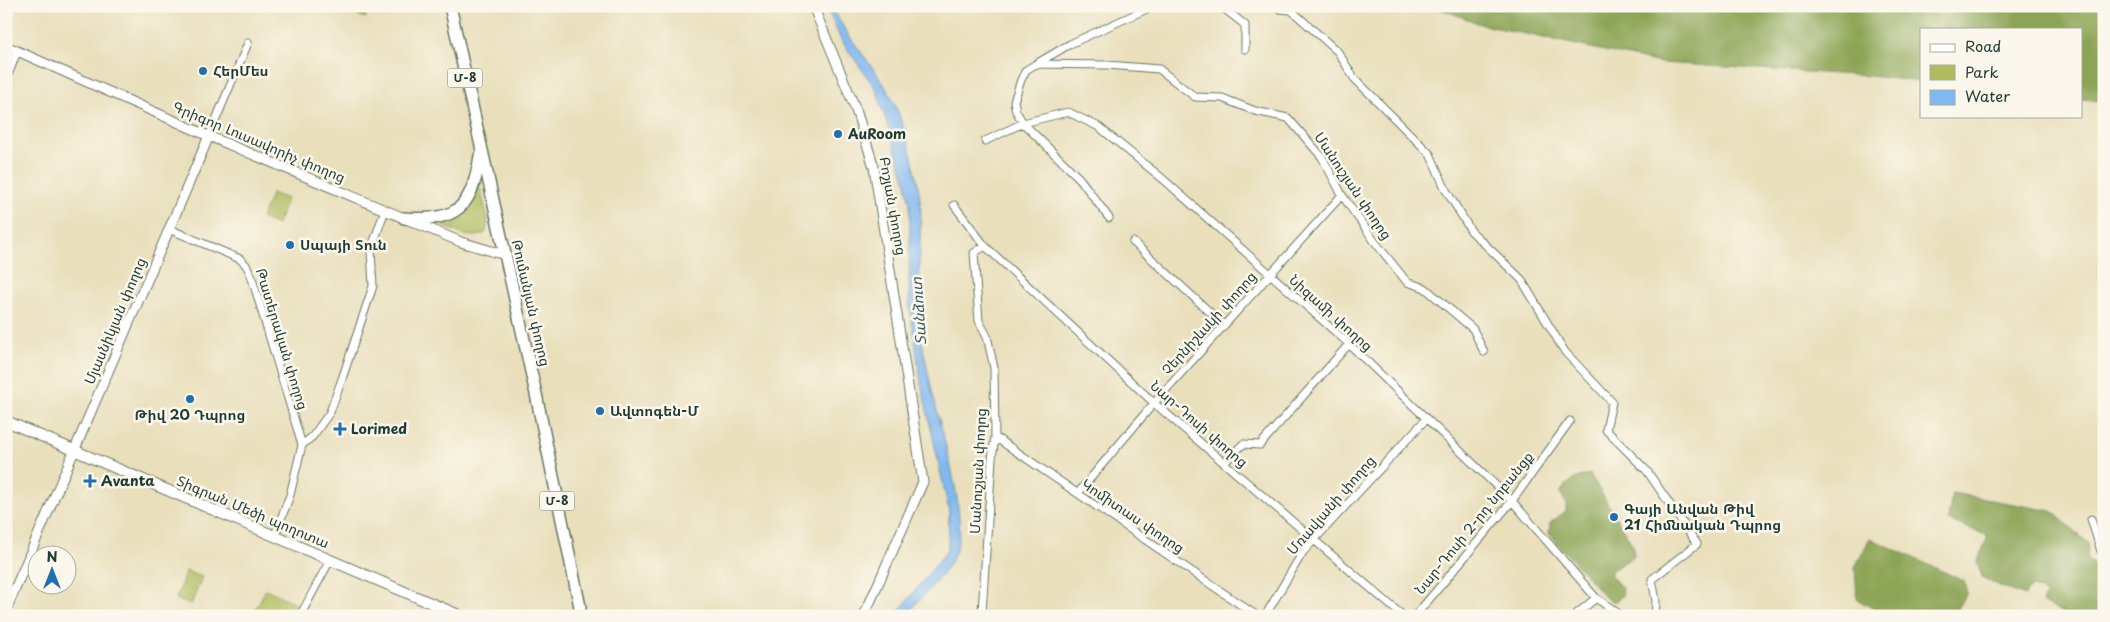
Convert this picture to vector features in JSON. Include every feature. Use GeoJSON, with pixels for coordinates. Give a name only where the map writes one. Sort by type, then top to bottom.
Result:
{"type":"FeatureCollection","features":[{"type":"Feature","properties":{"kind":"highway","name":"Թումանյան փողոց"},"geometry":{"type":"LineString","coordinates":[[450,6],[580,611]]}},
{"type":"Feature","properties":{"kind":"highway"},"geometry":{"type":"LineString","coordinates":[[404,218],[440,217],[456,210],[463,204],[474,188],[481,149]]}},
{"type":"Feature","properties":{"kind":"highway","name":"Մ-8"},"geometry":{"type":"LineString","coordinates":[[580,611],[589,616]]}},
{"type":"Feature","properties":{"kind":"main road","name":"Տիգրան Մեծի պողոտա"},"geometry":{"type":"LineString","coordinates":[[6,421],[462,616]]}},
{"type":"Feature","properties":{"kind":"street","name":"Բոշյան փողոց"},"geometry":{"type":"LineString","coordinates":[[813,6],[853,103],[874,167],[923,482],[864,616]]}},
{"type":"Feature","properties":{"kind":"street"},"geometry":{"type":"LineString","coordinates":[[1109,218],[1080,179],[1023,123],[1016,111],[1014,101],[1026,70],[1079,40],[1152,6]]}},
{"type":"Feature","properties":{"kind":"street"},"geometry":{"type":"LineString","coordinates":[[1221,6],[1245,25],[1246,49]]}},
{"type":"Feature","properties":{"kind":"street"},"geometry":{"type":"LineString","coordinates":[[1280,9],[1291,10],[1338,52],[1354,78],[1430,154],[1446,190],[1471,231],[1521,279],[1565,352],[1612,402],[1606,430],[1647,471],[1697,544],[1652,579],[1656,601],[1655,616]]}},
{"type":"Feature","properties":{"kind":"street","name":"Մյասնիկյան փողոց"},"geometry":{"type":"LineString","coordinates":[[6,610],[248,43]]}},
{"type":"Feature","properties":{"kind":"street","name":"Գրիգոր Լուսավորիչ փողոց"},"geometry":{"type":"LineString","coordinates":[[6,46],[209,136],[460,242],[505,255]]}},
{"type":"Feature","properties":{"kind":"street"},"geometry":{"type":"LineString","coordinates":[[6,80],[17,52]]}},
{"type":"Feature","properties":{"kind":"street","name":"Մանուշյան փողոց"},"geometry":{"type":"LineString","coordinates":[[1036,64],[1107,65],[1159,69],[1195,97],[1222,98],[1255,111],[1288,118],[1322,158],[1342,195],[1375,242],[1407,282],[1425,288],[1473,328],[1484,352]]}},
{"type":"Feature","properties":{"kind":"street","name":"Նիզամի փողոց"},"geometry":{"type":"LineString","coordinates":[[984,141],[1023,123],[1068,112],[1098,127],[1163,179],[1349,344],[1512,502],[1596,598],[1622,616]]}},
{"type":"Feature","properties":{"kind":"street","name":"Չերնիշևսկի փողոց"},"geometry":{"type":"LineString","coordinates":[[1078,493],[1154,403],[1342,195]]}},
{"type":"Feature","properties":{"kind":"street"},"geometry":{"type":"LineString","coordinates":[[954,205],[984,246]]}},
{"type":"Feature","properties":{"kind":"street","name":"Թատերական փողոց"},"geometry":{"type":"LineString","coordinates":[[169,229],[230,254],[246,265],[251,275],[302,445],[313,436],[330,412],[342,379],[373,286],[371,250],[385,210]]}},
{"type":"Feature","properties":{"kind":"street"},"geometry":{"type":"LineString","coordinates":[[1133,242],[1224,325]]}},
{"type":"Feature","properties":{"kind":"street","name":"Մանուշյան փողոց"},"geometry":{"type":"LineString","coordinates":[[981,614],[995,437],[994,368],[987,336],[978,321],[974,253],[984,246]]}},
{"type":"Feature","properties":{"kind":"street","name":"Նար-Դոսի փողոց"},"geometry":{"type":"LineString","coordinates":[[984,246],[1154,403],[1403,616]]}},
{"type":"Feature","properties":{"kind":"street"},"geometry":{"type":"LineString","coordinates":[[1224,463],[1243,444],[1260,445],[1349,344]]}},
{"type":"Feature","properties":{"kind":"street","name":"Մռավյանի փողոց"},"geometry":{"type":"LineString","coordinates":[[1265,616],[1303,552],[1426,419]]}},
{"type":"Feature","properties":{"kind":"street","name":"Նար-Դոսի 2-րդ նրբանցք"},"geometry":{"type":"LineString","coordinates":[[1415,616],[1512,502],[1570,421]]}},
{"type":"Feature","properties":{"kind":"street","name":"Կոմիտաս փողոց"},"geometry":{"type":"LineString","coordinates":[[995,437],[1257,616]]}},
{"type":"Feature","properties":{"kind":"street"},"geometry":{"type":"LineString","coordinates":[[276,536],[290,495],[302,445]]}},
{"type":"Feature","properties":{"kind":"street"},"geometry":{"type":"LineString","coordinates":[[2090,519],[2101,551],[2104,553]]}},
{"type":"Feature","properties":{"kind":"street"},"geometry":{"type":"LineString","coordinates":[[300,616],[330,560]]}},
{"type":"Feature","properties":{"kind":"street"},"geometry":{"type":"LineString","coordinates":[[1574,616],[1596,598]]}},
{"type":"Feature","properties":{"kind":"street"},"geometry":{"type":"LineString","coordinates":[[981,614],[997,616]]}},
{"type":"Feature","properties":{"kind":"green space"},"geometry":{"type":"Polygon","coordinates":[[[339,6],[370,6],[365,18],[339,6]]]}},
{"type":"Feature","properties":{"kind":"green space"},"geometry":{"type":"Polygon","coordinates":[[[1433,6],[2104,6],[2104,101],[2082,99],[2082,28],[1920,28],[1920,82],[1870,76],[1661,63],[1483,25],[1433,6]]]}},
{"type":"Feature","properties":{"kind":"green space"},"geometry":{"type":"Polygon","coordinates":[[[478,179],[488,219],[486,232],[474,236],[466,235],[432,220],[449,217],[478,179]]]}},
{"type":"Feature","properties":{"kind":"green space"},"geometry":{"type":"Polygon","coordinates":[[[272,193],[287,199],[277,225],[261,218],[272,193]]]}},
{"type":"Feature","properties":{"kind":"green space"},"geometry":{"type":"Polygon","coordinates":[[[1590,474],[1633,546],[1634,556],[1611,571],[1611,576],[1623,589],[1622,596],[1614,602],[1606,598],[1549,534],[1550,523],[1566,511],[1566,503],[1560,493],[1573,480],[1590,474]]]}},
{"type":"Feature","properties":{"kind":"green space"},"geometry":{"type":"Polygon","coordinates":[[[1952,493],[2052,511],[2088,543],[2087,559],[2104,573],[2104,600],[2094,616],[2071,616],[2042,603],[2045,596],[2043,591],[2033,587],[2028,589],[2025,596],[1983,579],[1977,563],[1988,536],[1948,520],[1952,493]]]}},
{"type":"Feature","properties":{"kind":"green space"},"geometry":{"type":"Polygon","coordinates":[[[1870,538],[1964,581],[1967,593],[1954,616],[1886,616],[1857,599],[1855,567],[1870,538]]]}},
{"type":"Feature","properties":{"kind":"green space"},"geometry":{"type":"Polygon","coordinates":[[[186,571],[202,577],[191,605],[176,599],[186,571]]]}},
{"type":"Feature","properties":{"kind":"green space"},"geometry":{"type":"Polygon","coordinates":[[[266,589],[300,606],[295,616],[252,616],[266,589]]]}},
{"type":"Feature","properties":{"kind":"water","name":"Տանձուտ"},"geometry":{"type":"Polygon","coordinates":[[[826,6],[832,6],[848,34],[893,100],[907,139],[919,189],[921,214],[919,277],[921,331],[924,354],[954,483],[959,515],[959,529],[958,542],[950,563],[907,616],[895,616],[946,552],[949,511],[921,383],[909,302],[910,205],[906,182],[876,89],[841,40],[826,6]]]}},
{"type":"Feature","properties":{"kind":"place","name":"ՀերՄես"},"geometry":{"type":"Point","coordinates":[203,71]}},
{"type":"Feature","properties":{"kind":"place","name":"AuRoom"},"geometry":{"type":"Point","coordinates":[838,134]}},
{"type":"Feature","properties":{"kind":"place","name":"Սպայի Տուն"},"geometry":{"type":"Point","coordinates":[290,245]}},
{"type":"Feature","properties":{"kind":"place","name":"Թիվ 20 Դպրոց"},"geometry":{"type":"Point","coordinates":[190,399]}},
{"type":"Feature","properties":{"kind":"place","name":"Ավտոգեն-Մ"},"geometry":{"type":"Point","coordinates":[600,411]}},
{"type":"Feature","properties":{"kind":"place","name":"Lorimed"},"geometry":{"type":"Point","coordinates":[340,429]}},
{"type":"Feature","properties":{"kind":"place","name":"Avanta"},"geometry":{"type":"Point","coordinates":[90,481]}},
{"type":"Feature","properties":{"kind":"place","name":"Գայի Անվան Թիվ 21 Հիմնական Դպրոց"},"geometry":{"type":"Point","coordinates":[1614,517]}}]}
